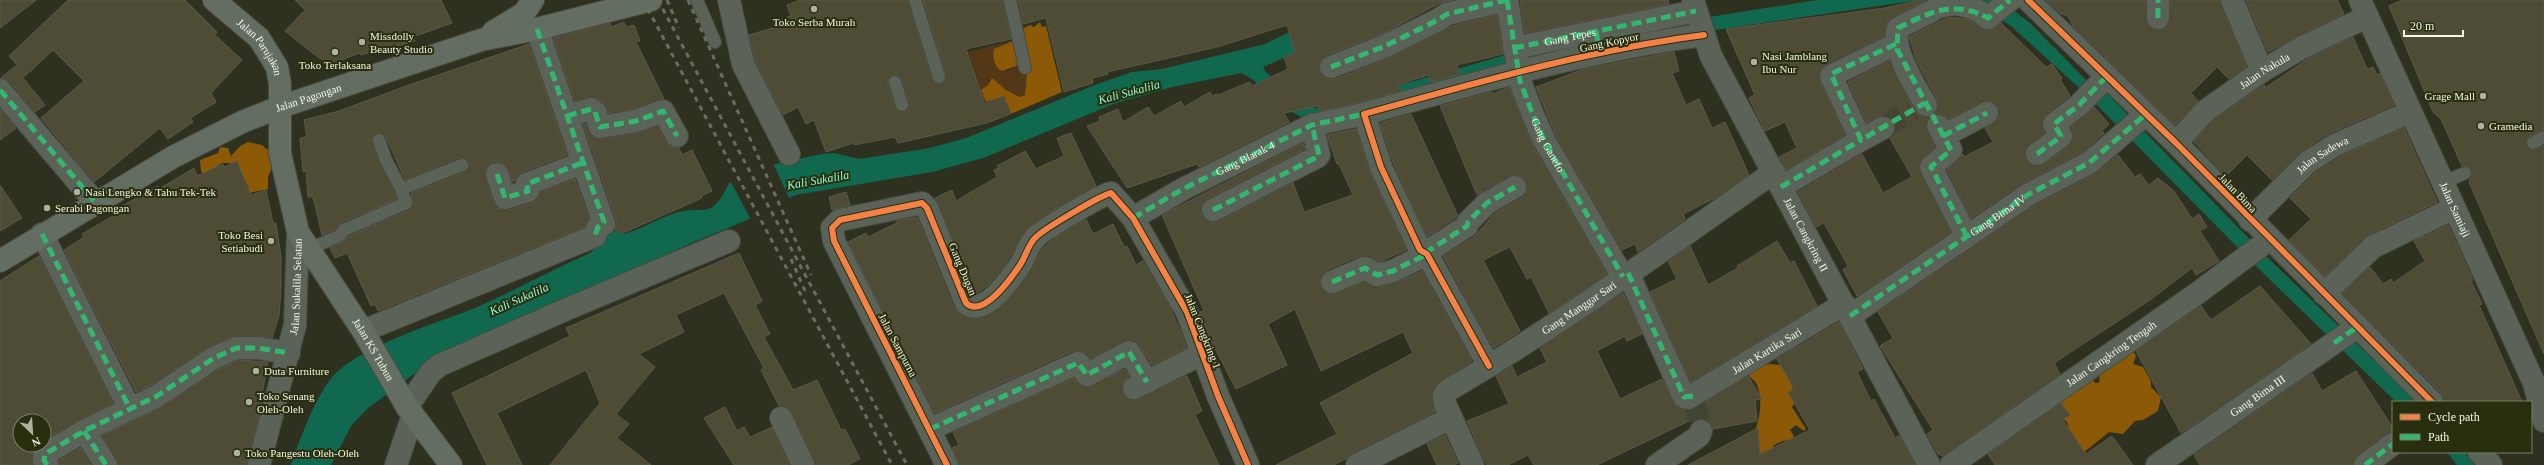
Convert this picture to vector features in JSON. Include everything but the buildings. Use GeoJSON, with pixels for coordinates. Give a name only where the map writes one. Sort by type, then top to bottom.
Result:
{"type":"FeatureCollection","features":[{"type":"Feature","properties":{"kind":"main road","name":"Jalan Parujakan"},"geometry":{"type":"LineString","coordinates":[[214,0],[259,38],[269,51],[277,67],[280,84],[280,107]]}},
{"type":"Feature","properties":{"kind":"main road"},"geometry":{"type":"LineString","coordinates":[[481,40],[524,13],[533,0]]}},
{"type":"Feature","properties":{"kind":"main road","name":"Jalan Pagongan"},"geometry":{"type":"LineString","coordinates":[[0,261],[95,202],[173,157],[242,122],[280,107],[481,40],[536,29],[647,1]]}},
{"type":"Feature","properties":{"kind":"main road","name":"Jalan Sukalila Selatan"},"geometry":{"type":"LineString","coordinates":[[280,107],[280,153],[303,240]]}},
{"type":"Feature","properties":{"kind":"main road","name":"Jalan KS Tubun"},"geometry":{"type":"LineString","coordinates":[[303,240],[366,337],[406,404],[451,465]]}},
{"type":"Feature","properties":{"kind":"street"},"geometry":{"type":"LineString","coordinates":[[729,0],[742,64],[789,154]]}},
{"type":"Feature","properties":{"kind":"street"},"geometry":{"type":"LineString","coordinates":[[1331,67],[1385,46],[1447,14],[1507,0]]}},
{"type":"Feature","properties":{"kind":"street","name":"Gang Ganefo"},"geometry":{"type":"LineString","coordinates":[[1507,0],[1516,60],[1524,92],[1544,140],[1625,275],[1684,397],[1694,397]]}},
{"type":"Feature","properties":{"kind":"street","name":"Jalan Bima"},"geometry":{"type":"LineString","coordinates":[[2028,0],[2097,86],[2176,143],[2250,220],[2266,243],[2324,294],[2346,335],[2431,401]]}},
{"type":"Feature","properties":{"kind":"street"},"geometry":{"type":"LineString","coordinates":[[2232,0],[2262,71]]}},
{"type":"Feature","properties":{"kind":"street"},"geometry":{"type":"LineString","coordinates":[[1921,106],[1896,44],[1898,28],[1936,9],[1954,3],[1969,5],[1988,18],[2003,6]]}},
{"type":"Feature","properties":{"kind":"street","name":"Jalan Nakula"},"geometry":{"type":"LineString","coordinates":[[2176,143],[2205,111],[2262,71],[2364,9]]}},
{"type":"Feature","properties":{"kind":"street","name":"Jalan Samiaji"},"geometry":{"type":"LineString","coordinates":[[2364,9],[2534,383],[2539,413]]}},
{"type":"Feature","properties":{"kind":"street","name":"Gang Tepes"},"geometry":{"type":"LineString","coordinates":[[1598,43],[1698,19]]}},
{"type":"Feature","properties":{"kind":"street","name":"Jalan Cangkring II"},"geometry":{"type":"LineString","coordinates":[[1698,19],[1713,60],[1821,266],[1847,310],[1929,465]]}},
{"type":"Feature","properties":{"kind":"street"},"geometry":{"type":"LineString","coordinates":[[366,337],[595,236],[598,227],[604,222],[536,29]]}},
{"type":"Feature","properties":{"kind":"street","name":"Gang Kopyor"},"geometry":{"type":"LineString","coordinates":[[1364,114],[1516,60],[1598,43]]}},
{"type":"Feature","properties":{"kind":"street"},"geometry":{"type":"LineString","coordinates":[[1861,140],[1831,76],[1896,44]]}},
{"type":"Feature","properties":{"kind":"street"},"geometry":{"type":"LineString","coordinates":[[2037,154],[2061,136],[2054,124],[2097,86]]}},
{"type":"Feature","properties":{"kind":"street"},"geometry":{"type":"LineString","coordinates":[[0,90],[95,202]]}},
{"type":"Feature","properties":{"kind":"street"},"geometry":{"type":"LineString","coordinates":[[567,116],[591,109],[595,112],[600,127],[636,121],[663,111],[677,136]]}},
{"type":"Feature","properties":{"kind":"street","name":"Jalan Sadewa"},"geometry":{"type":"LineString","coordinates":[[2250,220],[2308,162],[2336,145],[2410,112]]}},
{"type":"Feature","properties":{"kind":"street"},"geometry":{"type":"LineString","coordinates":[[1967,237],[1931,165],[1951,152],[1940,131],[1986,113]]}},
{"type":"Feature","properties":{"kind":"street"},"geometry":{"type":"LineString","coordinates":[[1364,114],[1381,167],[1420,250],[1426,254],[1489,366]]}},
{"type":"Feature","properties":{"kind":"street","name":"Gang Blarak 4"},"geometry":{"type":"LineString","coordinates":[[1133,218],[1183,189],[1312,126],[1364,114]]}},
{"type":"Feature","properties":{"kind":"street","name":"Gang Bima IV"},"geometry":{"type":"LineString","coordinates":[[1847,310],[1967,237],[2030,194],[2088,163],[2118,140],[2142,118]]}},
{"type":"Feature","properties":{"kind":"street"},"geometry":{"type":"LineString","coordinates":[[1213,210],[1317,157],[1319,155],[1312,126]]}},
{"type":"Feature","properties":{"kind":"street","name":"Gang Manggar Sari"},"geometry":{"type":"LineString","coordinates":[[1473,465],[1445,404],[1444,396],[1448,391],[1489,366],[1625,275],[1777,180],[1883,128]]}},
{"type":"Feature","properties":{"kind":"street"},"geometry":{"type":"LineString","coordinates":[[497,174],[505,198],[528,191],[527,184],[582,163]]}},
{"type":"Feature","properties":{"kind":"street"},"geometry":{"type":"LineString","coordinates":[[1332,282],[1365,268],[1377,275],[1393,271],[1426,254],[1467,226],[1468,222],[1488,203],[1515,187]]}},
{"type":"Feature","properties":{"kind":"street","name":"Jalan Cangkring 1"},"geometry":{"type":"LineString","coordinates":[[1111,193],[1133,218],[1181,300],[1218,396],[1248,465]]}},
{"type":"Feature","properties":{"kind":"street","name":"Gang Dugan"},"geometry":{"type":"LineString","coordinates":[[832,234],[832,228],[840,220],[922,203],[928,208],[966,304],[970,307],[977,307],[1000,292],[1021,264],[1035,237],[1111,193]]}},
{"type":"Feature","properties":{"kind":"street"},"geometry":{"type":"LineString","coordinates":[[2324,294],[2373,247],[2454,208]]}},
{"type":"Feature","properties":{"kind":"street"},"geometry":{"type":"LineString","coordinates":[[42,234],[130,409]]}},
{"type":"Feature","properties":{"kind":"street","name":"Jalan Sampurna"},"geometry":{"type":"LineString","coordinates":[[832,234],[947,465]]}},
{"type":"Feature","properties":{"kind":"street","name":"Jalan Sukalila Selatan"},"geometry":{"type":"LineString","coordinates":[[260,465],[289,353],[296,314],[303,240]]}},
{"type":"Feature","properties":{"kind":"street"},"geometry":{"type":"LineString","coordinates":[[396,465],[406,404],[431,372],[440,365],[567,309],[730,241]]}},
{"type":"Feature","properties":{"kind":"street","name":"Jalan Cangkring Tengah"},"geometry":{"type":"LineString","coordinates":[[1951,465],[2266,243]]}},
{"type":"Feature","properties":{"kind":"street","name":"Jalan Kartika Sari"},"geometry":{"type":"LineString","coordinates":[[1694,397],[1847,310]]}},
{"type":"Feature","properties":{"kind":"street","name":"Gang Bima III"},"geometry":{"type":"LineString","coordinates":[[2157,465],[2346,335]]}},
{"type":"Feature","properties":{"kind":"street"},"geometry":{"type":"LineString","coordinates":[[47,465],[44,460],[45,454],[84,430],[157,396],[214,358],[236,348],[258,348],[289,353]]}},
{"type":"Feature","properties":{"kind":"street"},"geometry":{"type":"LineString","coordinates":[[930,429],[1078,363],[1087,375],[1129,352],[1140,385],[1202,354]]}},
{"type":"Feature","properties":{"kind":"street"},"geometry":{"type":"LineString","coordinates":[[781,418],[803,465]]}},
{"type":"Feature","properties":{"kind":"street"},"geometry":{"type":"LineString","coordinates":[[1357,465],[1451,418]]}},
{"type":"Feature","properties":{"kind":"street"},"geometry":{"type":"LineString","coordinates":[[84,430],[106,465]]}},
{"type":"Feature","properties":{"kind":"street"},"geometry":{"type":"LineString","coordinates":[[1657,465],[1699,436],[1701,431]]}},
{"type":"Feature","properties":{"kind":"street"},"geometry":{"type":"LineString","coordinates":[[2365,465],[2392,445]]}},
{"type":"Feature","properties":{"kind":"street"},"geometry":{"type":"LineString","coordinates":[[2480,453],[2491,465]]}},
{"type":"Feature","properties":{"kind":"lane"},"geometry":{"type":"LineString","coordinates":[[697,0],[715,42]]}},
{"type":"Feature","properties":{"kind":"lane"},"geometry":{"type":"LineString","coordinates":[[915,0],[939,77]]}},
{"type":"Feature","properties":{"kind":"lane"},"geometry":{"type":"LineString","coordinates":[[1010,0],[1025,68]]}},
{"type":"Feature","properties":{"kind":"lane"},"geometry":{"type":"LineString","coordinates":[[895,82],[902,105]]}},
{"type":"Feature","properties":{"kind":"lane"},"geometry":{"type":"LineString","coordinates":[[2532,143],[2544,137]]}},
{"type":"Feature","properties":{"kind":"lane"},"geometry":{"type":"LineString","coordinates":[[303,240],[339,236],[344,230],[406,203],[402,189],[386,160],[379,140]]}},
{"type":"Feature","properties":{"kind":"lane"},"geometry":{"type":"LineString","coordinates":[[402,189],[462,165]]}},
{"type":"Feature","properties":{"kind":"lane"},"geometry":{"type":"LineString","coordinates":[[2442,182],[2465,173]]}},
{"type":"Feature","properties":{"kind":"shaded area"},"geometry":{"type":"Polygon","coordinates":[[[1040,22],[1042,27],[1046,26],[1062,92],[1011,114],[1004,96],[986,102],[981,90],[988,85],[992,78],[1006,90],[1020,97],[1025,95],[1028,61],[1021,56],[1016,66],[1002,71],[994,62],[994,49],[1017,39],[1022,29],[1030,25],[1034,27],[1040,22]]]}},
{"type":"Feature","properties":{"kind":"shaded area"},"geometry":{"type":"Polygon","coordinates":[[[1007,42],[994,49],[994,62],[1002,71],[1012,69],[1021,56],[1028,61],[1025,95],[1020,97],[989,80],[988,85],[981,90],[968,52],[1007,42]]]}},
{"type":"Feature","properties":{"kind":"shaded area"},"geometry":{"type":"Polygon","coordinates":[[[248,142],[262,145],[269,151],[273,165],[268,177],[268,189],[249,193],[248,185],[241,181],[236,163],[222,163],[204,174],[201,171],[200,160],[218,153],[220,147],[228,148],[231,156],[240,146],[248,142]]]}},
{"type":"Feature","properties":{"kind":"shaded area"},"geometry":{"type":"Polygon","coordinates":[[[2133,351],[2136,356],[2133,364],[2143,367],[2151,381],[2151,387],[2161,397],[2158,411],[2143,420],[2135,421],[2123,434],[2109,432],[2083,453],[2071,439],[2074,434],[2070,432],[2067,422],[2056,414],[2055,403],[2093,379],[2095,383],[2099,383],[2100,372],[2133,351]]]}},
{"type":"Feature","properties":{"kind":"shaded area"},"geometry":{"type":"Polygon","coordinates":[[[1770,364],[1781,365],[1797,382],[1792,387],[1796,400],[1792,407],[1806,429],[1804,431],[1796,425],[1790,430],[1794,436],[1792,440],[1782,441],[1773,446],[1772,464],[1748,444],[1758,423],[1760,399],[1757,385],[1748,373],[1759,366],[1770,364]]]}},
{"type":"Feature","properties":{"kind":"water","name":"Kali Sukalila"},"geometry":{"type":"Polygon","coordinates":[[[1817,0],[1919,0],[1694,33],[1310,121],[1286,109],[1252,79],[1241,73],[1172,87],[1116,103],[983,158],[932,172],[795,195],[747,220],[689,244],[414,374],[368,408],[351,426],[331,465],[291,465],[309,418],[321,393],[334,375],[347,364],[363,354],[400,336],[475,308],[590,253],[598,246],[610,229],[624,234],[675,213],[706,210],[711,208],[717,203],[729,183],[775,164],[822,154],[834,153],[859,159],[930,148],[966,138],[1095,85],[1132,72],[1162,69],[1265,44],[1292,31],[1373,18],[1263,67],[1265,71],[1290,95],[1304,105],[1320,108],[1509,54],[1609,33],[1817,0]]]}},
{"type":"Feature","properties":{"kind":"water"},"geometry":{"type":"Polygon","coordinates":[[[1967,0],[2000,0],[2030,23],[2087,81],[2105,91],[2265,255],[2416,401],[2395,401],[2258,268],[2086,94],[2011,26],[1978,3],[1967,0]]]}},
{"type":"Feature","properties":{"kind":"water"},"geometry":{"type":"Polygon","coordinates":[[[2448,453],[2466,453],[2474,465],[2457,465],[2448,453]]]}},
{"type":"Feature","properties":{"kind":"pier"},"geometry":{"type":"Polygon","coordinates":[[[773,163],[790,200],[751,220],[730,180],[773,163]]]}},
{"type":"Feature","properties":{"kind":"tunnel"},"geometry":{"type":"LineString","coordinates":[[1883,128],[1912,110]]}},
{"type":"Feature","properties":{"kind":"tunnel"},"geometry":{"type":"LineString","coordinates":[[1694,399],[1701,431]]}},
{"type":"Feature","properties":{"kind":"railway"},"geometry":{"type":"LineString","coordinates":[[643,0],[892,465]]}},
{"type":"Feature","properties":{"kind":"railway"},"geometry":{"type":"LineString","coordinates":[[658,0],[907,465]]}},
{"type":"Feature","properties":{"kind":"railway"},"geometry":{"type":"LineString","coordinates":[[667,0],[679,28]]}},
{"type":"Feature","properties":{"kind":"railway"},"geometry":{"type":"LineString","coordinates":[[688,0],[811,275]]}},
{"type":"Feature","properties":{"kind":"railway"},"geometry":{"type":"LineString","coordinates":[[791,259],[805,291]]}},
{"type":"Feature","properties":{"kind":"marked path"},"geometry":{"type":"LineString","coordinates":[[1507,0],[1520,81],[1533,115],[1544,140],[1623,277]]}},
{"type":"Feature","properties":{"kind":"marked path"},"geometry":{"type":"LineString","coordinates":[[1331,67],[1385,46],[1438,20],[1447,14],[1507,0]]}},
{"type":"Feature","properties":{"kind":"marked path"},"geometry":{"type":"LineString","coordinates":[[1967,237],[1931,167],[1951,150],[1897,49],[1898,28],[1922,17],[1943,10],[1964,10],[1988,18],[2010,0]]}},
{"type":"Feature","properties":{"kind":"marked path"},"geometry":{"type":"LineString","coordinates":[[2158,0],[2158,18]]}},
{"type":"Feature","properties":{"kind":"marked path"},"geometry":{"type":"LineString","coordinates":[[1514,48],[1696,11]]}},
{"type":"Feature","properties":{"kind":"marked path"},"geometry":{"type":"LineString","coordinates":[[537,29],[604,222],[598,227],[595,236]]}},
{"type":"Feature","properties":{"kind":"marked path"},"geometry":{"type":"LineString","coordinates":[[1596,31],[1600,54]]}},
{"type":"Feature","properties":{"kind":"marked path"},"geometry":{"type":"LineString","coordinates":[[1896,44],[1831,74],[1861,140],[1925,103]]}},
{"type":"Feature","properties":{"kind":"marked path"},"geometry":{"type":"LineString","coordinates":[[2037,154],[2061,136],[2054,124],[2079,105],[2106,77]]}},
{"type":"Feature","properties":{"kind":"marked path"},"geometry":{"type":"LineString","coordinates":[[0,90],[95,202]]}},
{"type":"Feature","properties":{"kind":"marked path"},"geometry":{"type":"LineString","coordinates":[[567,116],[591,109],[595,112],[600,127],[636,121],[663,111],[677,136]]}},
{"type":"Feature","properties":{"kind":"marked path"},"geometry":{"type":"LineString","coordinates":[[1943,136],[1987,113]]}},
{"type":"Feature","properties":{"kind":"marked path"},"geometry":{"type":"LineString","coordinates":[[1133,218],[1183,189],[1312,125],[1364,114]]}},
{"type":"Feature","properties":{"kind":"marked path"},"geometry":{"type":"LineString","coordinates":[[1850,316],[2029,194],[2089,163],[2145,115]]}},
{"type":"Feature","properties":{"kind":"marked path"},"geometry":{"type":"LineString","coordinates":[[1213,210],[1317,157],[1319,155],[1312,125]]}},
{"type":"Feature","properties":{"kind":"marked path"},"geometry":{"type":"LineString","coordinates":[[1781,187],[1861,140]]}},
{"type":"Feature","properties":{"kind":"marked path"},"geometry":{"type":"LineString","coordinates":[[497,174],[505,198],[528,191],[527,184],[582,163]]}},
{"type":"Feature","properties":{"kind":"marked path"},"geometry":{"type":"LineString","coordinates":[[1425,253],[1467,226],[1468,222],[1487,203],[1515,187]]}},
{"type":"Feature","properties":{"kind":"marked path"},"geometry":{"type":"LineString","coordinates":[[42,234],[130,409]]}},
{"type":"Feature","properties":{"kind":"marked path"},"geometry":{"type":"LineString","coordinates":[[1332,282],[1365,268],[1377,275],[1393,271],[1427,254]]}},
{"type":"Feature","properties":{"kind":"marked path"},"geometry":{"type":"LineString","coordinates":[[1628,273],[1684,397],[1694,396]]}},
{"type":"Feature","properties":{"kind":"marked path"},"geometry":{"type":"LineString","coordinates":[[2334,343],[2357,327]]}},
{"type":"Feature","properties":{"kind":"marked path"},"geometry":{"type":"LineString","coordinates":[[47,465],[44,460],[45,454],[84,431],[157,396],[214,358],[236,348],[258,348],[289,353]]}},
{"type":"Feature","properties":{"kind":"marked path"},"geometry":{"type":"LineString","coordinates":[[930,429],[1078,363],[1087,375],[1129,352],[1147,382]]}},
{"type":"Feature","properties":{"kind":"marked path"},"geometry":{"type":"LineString","coordinates":[[84,431],[106,465]]}},
{"type":"Feature","properties":{"kind":"marked path"},"geometry":{"type":"LineString","coordinates":[[2365,465],[2392,445]]}},
{"type":"Feature","properties":{"kind":"cycle path"},"geometry":{"type":"LineString","coordinates":[[2028,0],[2176,143],[2431,401]]}},
{"type":"Feature","properties":{"kind":"cycle path"},"geometry":{"type":"LineString","coordinates":[[1489,366],[1427,254],[1420,250],[1381,167],[1364,114],[1490,79],[1575,58],[1661,41],[1704,35]]}},
{"type":"Feature","properties":{"kind":"cycle path"},"geometry":{"type":"LineString","coordinates":[[947,465],[834,241],[832,228],[840,220],[922,203],[927,208],[966,303],[973,306],[980,306],[1004,287],[1020,265],[1035,238],[1072,213],[1111,193],[1133,218],[1187,312],[1218,396],[1248,465]]}},
{"type":"Feature","properties":{"kind":"place","name":"Toko Serba Murah"},"geometry":{"type":"Point","coordinates":[814,9]}},
{"type":"Feature","properties":{"kind":"place","name":"Missdolly Beauty Studio"},"geometry":{"type":"Point","coordinates":[362,42]}},
{"type":"Feature","properties":{"kind":"place","name":"Toko Terlaksana"},"geometry":{"type":"Point","coordinates":[335,52]}},
{"type":"Feature","properties":{"kind":"place","name":"Nasi Jamblang Ibu Nur"},"geometry":{"type":"Point","coordinates":[1754,62]}},
{"type":"Feature","properties":{"kind":"place","name":"Grage Mall"},"geometry":{"type":"Point","coordinates":[2483,96]}},
{"type":"Feature","properties":{"kind":"place","name":"Gramedia"},"geometry":{"type":"Point","coordinates":[2481,126]}},
{"type":"Feature","properties":{"kind":"place","name":"Nasi Lengko & Tahu Tek-Tek"},"geometry":{"type":"Point","coordinates":[77,192]}},
{"type":"Feature","properties":{"kind":"place","name":"Serabi Pagongan"},"geometry":{"type":"Point","coordinates":[47,208]}},
{"type":"Feature","properties":{"kind":"place","name":"Toko Besi Setiabudi"},"geometry":{"type":"Point","coordinates":[271,241]}},
{"type":"Feature","properties":{"kind":"place","name":"Duta Furniture"},"geometry":{"type":"Point","coordinates":[256,371]}},
{"type":"Feature","properties":{"kind":"place","name":"Toko Senang Oleh-Oleh"},"geometry":{"type":"Point","coordinates":[249,402]}},
{"type":"Feature","properties":{"kind":"place","name":"Toko Pangestu Oleh-Oleh"},"geometry":{"type":"Point","coordinates":[237,453]}}]}
